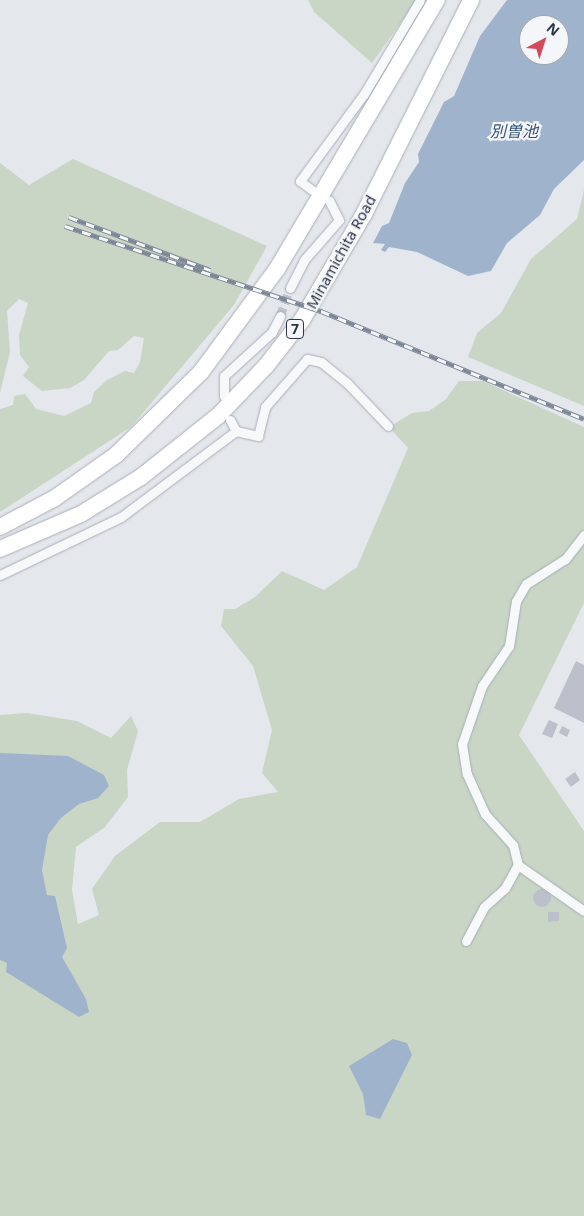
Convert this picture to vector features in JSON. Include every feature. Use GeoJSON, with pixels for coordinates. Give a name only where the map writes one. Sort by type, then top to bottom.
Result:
{"type":"FeatureCollection","features":[{"type":"Feature","properties":{"kind":"highway"},"geometry":{"type":"LineString","coordinates":[[0,527],[55,498],[116,455],[201,372],[277,269],[437,0]]}},
{"type":"Feature","properties":{"kind":"highway","name":"Minamichita Road"},"geometry":{"type":"LineString","coordinates":[[0,550],[81,514],[140,477],[218,416],[266,366],[302,320],[359,222],[471,0]]}},
{"type":"Feature","properties":{"kind":"street"},"geometry":{"type":"LineString","coordinates":[[312,190],[300,180],[364,94],[420,0]]}},
{"type":"Feature","properties":{"kind":"street"},"geometry":{"type":"LineString","coordinates":[[290,288],[304,260],[339,220],[339,212],[329,200]]}},
{"type":"Feature","properties":{"kind":"street"},"geometry":{"type":"LineString","coordinates":[[224,396],[224,376],[272,332],[280,316]]}},
{"type":"Feature","properties":{"kind":"street"},"geometry":{"type":"LineString","coordinates":[[230,420],[236,430],[258,436],[272,398],[302,362],[313,358],[348,384],[388,426]]}},
{"type":"Feature","properties":{"kind":"street"},"geometry":{"type":"LineString","coordinates":[[0,575],[121,518],[236,430]]}},
{"type":"Feature","properties":{"kind":"street"},"geometry":{"type":"LineString","coordinates":[[584,535],[565,559],[526,584],[516,601],[509,646],[482,686],[462,744],[467,774],[485,814],[513,845],[518,865],[584,911]]}},
{"type":"Feature","properties":{"kind":"street"},"geometry":{"type":"LineString","coordinates":[[466,941],[484,906],[505,888],[518,865]]}},
{"type":"Feature","properties":{"kind":"green space"},"geometry":{"type":"Polygon","coordinates":[[[308,0],[417,0],[372,63],[314,12],[308,0]]]}},
{"type":"Feature","properties":{"kind":"green space"},"geometry":{"type":"Polygon","coordinates":[[[73,159],[267,246],[234,305],[131,427],[0,512],[0,409],[13,405],[14,396],[25,394],[36,409],[64,416],[91,403],[94,392],[107,380],[125,371],[134,373],[140,362],[144,338],[134,336],[118,350],[109,351],[84,380],[70,388],[42,391],[23,376],[29,367],[20,355],[19,335],[28,303],[19,299],[7,311],[10,352],[0,393],[0,163],[29,185],[73,159]]]}},
{"type":"Feature","properties":{"kind":"green space"},"geometry":{"type":"Polygon","coordinates":[[[584,190],[584,406],[468,357],[477,333],[501,313],[531,259],[577,219],[584,190]]]}},
{"type":"Feature","properties":{"kind":"green space"},"geometry":{"type":"Polygon","coordinates":[[[459,381],[483,381],[584,427],[584,603],[519,735],[584,831],[584,1216],[0,1216],[0,715],[27,713],[77,721],[111,738],[131,716],[138,731],[127,770],[128,797],[105,827],[76,847],[72,890],[78,924],[99,915],[92,889],[115,856],[160,822],[200,822],[239,799],[278,792],[262,773],[272,730],[253,666],[221,626],[224,609],[235,609],[255,597],[282,571],[324,590],[357,567],[408,448],[389,427],[412,413],[429,411],[446,399],[459,381]]]}},
{"type":"Feature","properties":{"kind":"water","name":"別曽池"},"geometry":{"type":"Polygon","coordinates":[[[507,0],[584,0],[584,160],[554,189],[540,215],[507,243],[491,271],[468,276],[417,252],[389,247],[385,252],[381,250],[385,244],[373,243],[382,226],[389,223],[405,183],[419,162],[418,154],[444,102],[454,96],[480,36],[507,0]]]}},
{"type":"Feature","properties":{"kind":"water"},"geometry":{"type":"Polygon","coordinates":[[[0,753],[68,756],[104,775],[109,786],[98,798],[79,804],[61,818],[48,835],[42,870],[47,895],[55,896],[67,948],[62,957],[86,999],[89,1012],[79,1017],[6,972],[7,963],[0,960],[0,753]]]}},
{"type":"Feature","properties":{"kind":"water"},"geometry":{"type":"Polygon","coordinates":[[[393,1039],[407,1043],[412,1055],[380,1119],[366,1115],[363,1094],[349,1066],[393,1039]]]}},
{"type":"Feature","properties":{"kind":"building"},"geometry":{"type":"Polygon","coordinates":[[[576,661],[584,665],[584,723],[554,708],[576,661]]]}},
{"type":"Feature","properties":{"kind":"building"},"geometry":{"type":"Polygon","coordinates":[[[549,720],[558,724],[552,738],[542,734],[549,720]]]}},
{"type":"Feature","properties":{"kind":"building"},"geometry":{"type":"Polygon","coordinates":[[[562,726],[570,730],[567,737],[559,733],[562,726]]]}},
{"type":"Feature","properties":{"kind":"building"},"geometry":{"type":"Polygon","coordinates":[[[575,772],[580,780],[571,787],[565,779],[575,772]]]}},
{"type":"Feature","properties":{"kind":"building"},"geometry":{"type":"Polygon","coordinates":[[[542,889],[548,892],[551,898],[548,904],[542,907],[536,904],[533,898],[536,892],[542,889]]]}},
{"type":"Feature","properties":{"kind":"building"},"geometry":{"type":"Polygon","coordinates":[[[548,912],[559,912],[559,921],[548,922],[548,912]]]}},
{"type":"Feature","properties":{"kind":"tunnel"},"geometry":{"type":"LineString","coordinates":[[280,316],[290,288]]}},
{"type":"Feature","properties":{"kind":"railway"},"geometry":{"type":"LineString","coordinates":[[69,217],[210,270]]}},
{"type":"Feature","properties":{"kind":"railway"},"geometry":{"type":"LineString","coordinates":[[65,226],[321,311],[584,419]]}}]}
